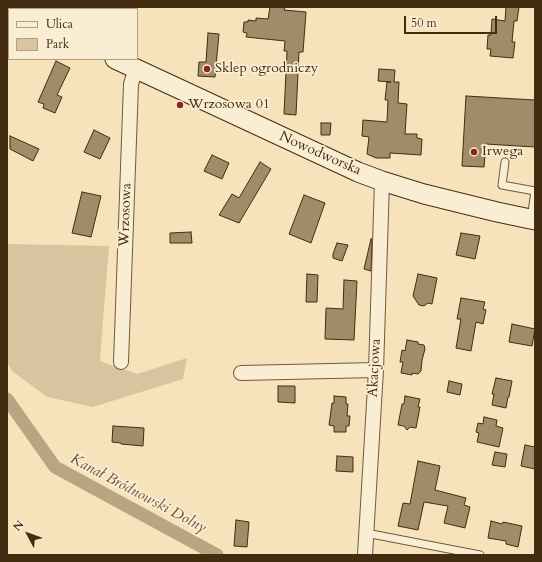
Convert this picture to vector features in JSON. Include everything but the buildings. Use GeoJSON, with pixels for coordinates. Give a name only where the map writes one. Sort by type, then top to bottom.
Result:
{"type":"FeatureCollection","features":[{"type":"Feature","properties":{"kind":"main road","name":"Nowodworska"},"geometry":{"type":"LineString","coordinates":[[117,60],[334,161],[382,181],[424,194],[533,220]]}},
{"type":"Feature","properties":{"kind":"street","name":"Wrzosowa"},"geometry":{"type":"LineString","coordinates":[[121,362],[131,84],[136,68]]}},
{"type":"Feature","properties":{"kind":"street","name":"Akacjowa"},"geometry":{"type":"LineString","coordinates":[[365,555],[376,370],[382,181]]}},
{"type":"Feature","properties":{"kind":"street"},"geometry":{"type":"LineString","coordinates":[[241,373],[376,370]]}},
{"type":"Feature","properties":{"kind":"lane"},"geometry":{"type":"LineString","coordinates":[[505,162],[502,185],[535,191],[533,220]]}},
{"type":"Feature","properties":{"kind":"lane"},"geometry":{"type":"LineString","coordinates":[[366,533],[480,555]]}},
{"type":"Feature","properties":{"kind":"lane"},"geometry":{"type":"LineString","coordinates":[[435,555],[437,546]]}},
{"type":"Feature","properties":{"kind":"green space"},"geometry":{"type":"Polygon","coordinates":[[[7,244],[109,246],[100,361],[137,374],[187,358],[183,379],[93,407],[47,397],[12,371],[7,362],[7,244]]]}},
{"type":"Feature","properties":{"kind":"waterway","name":"Kanał Bródnowski Dolny"},"geometry":{"type":"LineString","coordinates":[[7,399],[55,467],[217,555]]}},
{"type":"Feature","properties":{"kind":"place","name":"Sklep ogrodniczy"},"geometry":{"type":"Point","coordinates":[207,69]}},
{"type":"Feature","properties":{"kind":"place","name":"Wrzosowa 01"},"geometry":{"type":"Point","coordinates":[180,105]}},
{"type":"Feature","properties":{"kind":"place","name":"Irwega"},"geometry":{"type":"Point","coordinates":[474,152]}}]}
